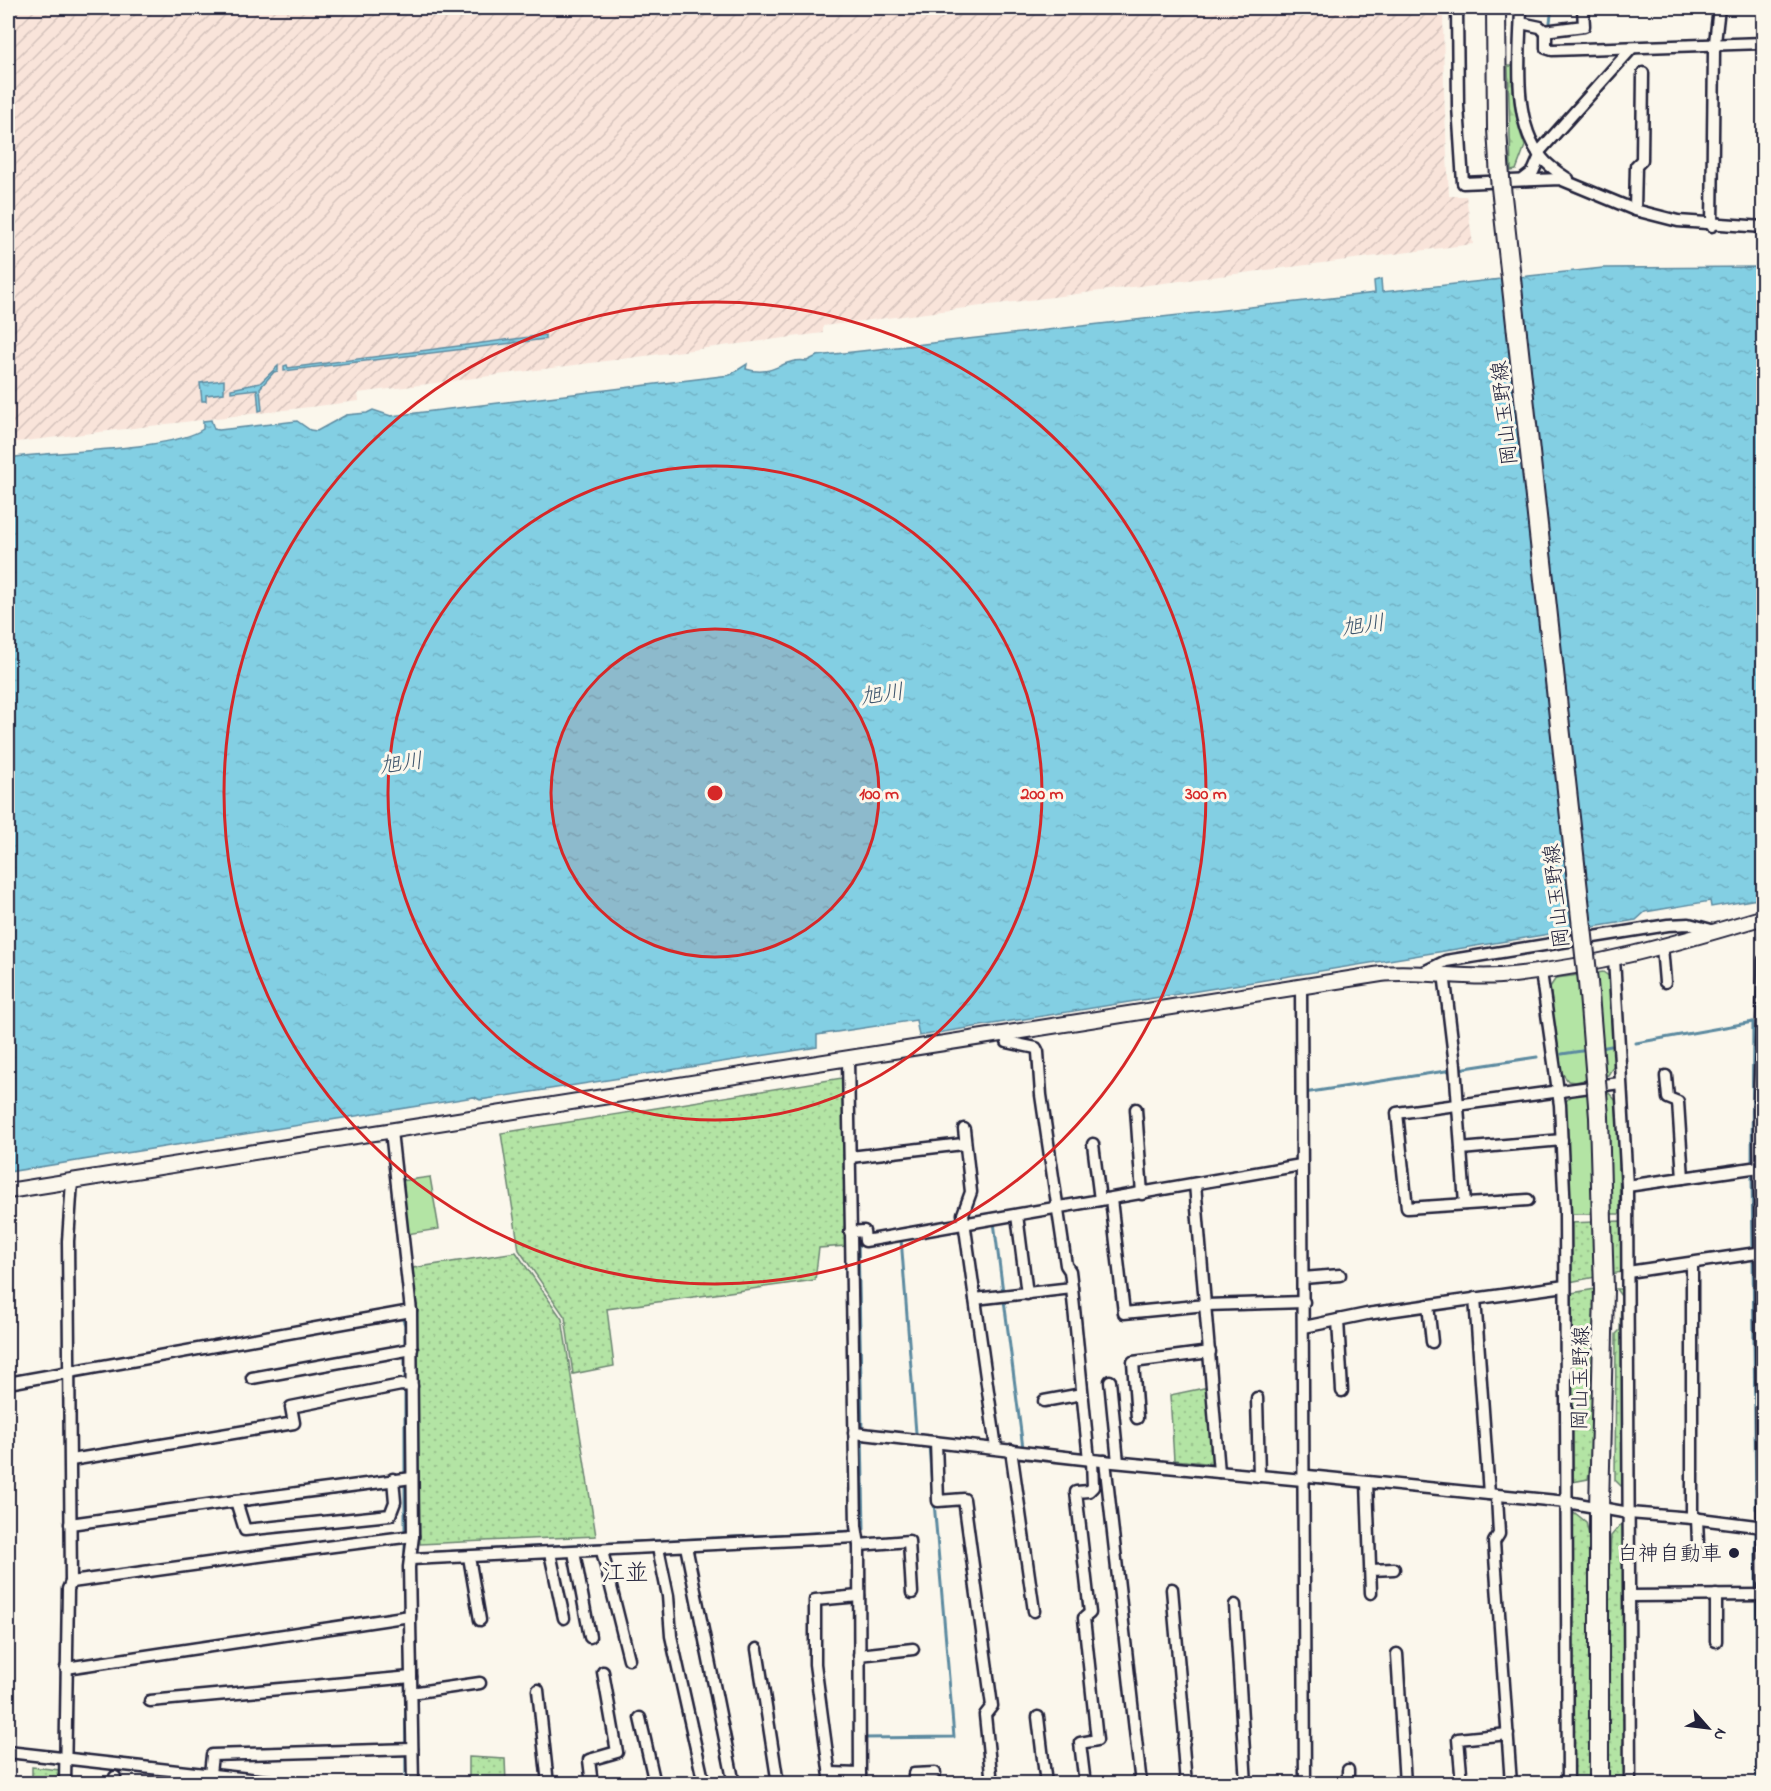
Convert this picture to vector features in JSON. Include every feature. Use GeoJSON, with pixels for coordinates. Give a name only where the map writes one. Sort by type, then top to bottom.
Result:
{"type":"FeatureCollection","features":[{"type":"Feature","properties":{"kind":"main road","name":"岡山玉野線"},"geometry":{"type":"LineString","coordinates":[[1496,8],[1496,107],[1500,178],[1588,982],[1599,1117],[1604,1290],[1599,1509],[1599,1784]]}},
{"type":"Feature","properties":{"kind":"street"},"geometry":{"type":"LineString","coordinates":[[1457,8],[1458,106],[1463,183],[1560,179],[1635,210],[1678,221],[1712,226],[1764,228]]}},
{"type":"Feature","properties":{"kind":"street"},"geometry":{"type":"LineString","coordinates":[[1521,8],[1521,110],[1526,127],[1539,154],[1576,184]]}},
{"type":"Feature","properties":{"kind":"street"},"geometry":{"type":"LineString","coordinates":[[1521,23],[1544,31],[1584,26],[1583,8]]}},
{"type":"Feature","properties":{"kind":"street"},"geometry":{"type":"LineString","coordinates":[[1712,226],[1716,45],[1719,8]]}},
{"type":"Feature","properties":{"kind":"street"},"geometry":{"type":"LineString","coordinates":[[1544,31],[1546,48],[1552,50],[1764,43]]}},
{"type":"Feature","properties":{"kind":"street"},"geometry":{"type":"LineString","coordinates":[[1524,179],[1533,172],[1539,154],[1632,48]]}},
{"type":"Feature","properties":{"kind":"street"},"geometry":{"type":"LineString","coordinates":[[1635,210],[1635,166],[1642,160],[1643,73]]}},
{"type":"Feature","properties":{"kind":"street"},"geometry":{"type":"LineString","coordinates":[[8,1191],[1397,972],[1497,976],[1541,972],[1662,947],[1764,917]]}},
{"type":"Feature","properties":{"kind":"street"},"geometry":{"type":"LineString","coordinates":[[1424,972],[1446,961],[1668,925],[1689,924],[1715,931]]}},
{"type":"Feature","properties":{"kind":"street"},"geometry":{"type":"LineString","coordinates":[[1662,947],[1665,982]]}},
{"type":"Feature","properties":{"kind":"street"},"geometry":{"type":"LineString","coordinates":[[1614,958],[1621,1044],[1620,1083],[1627,1186],[1630,1784]]}},
{"type":"Feature","properties":{"kind":"street"},"geometry":{"type":"LineString","coordinates":[[1764,960],[1754,1167],[1763,1455],[1763,1527],[1759,1595],[1764,1614]]}},
{"type":"Feature","properties":{"kind":"street"},"geometry":{"type":"LineString","coordinates":[[1541,972],[1562,1140],[1568,1784]]}},
{"type":"Feature","properties":{"kind":"street"},"geometry":{"type":"LineString","coordinates":[[1444,973],[1455,1070],[1465,1204]]}},
{"type":"Feature","properties":{"kind":"street"},"geometry":{"type":"LineString","coordinates":[[1300,986],[1299,1165],[1303,1278],[1300,1302],[1304,1327],[1305,1784]]}},
{"type":"Feature","properties":{"kind":"street"},"geometry":{"type":"LineString","coordinates":[[1005,1033],[1007,1042],[1036,1048],[1038,1052],[1066,1265],[1070,1271],[1072,1288],[1093,1487],[1089,1491],[1076,1492],[1090,1613],[1084,1618],[1097,1740],[1080,1743],[1085,1784]]}},
{"type":"Feature","properties":{"kind":"street"},"geometry":{"type":"LineString","coordinates":[[848,1059],[850,1232],[859,1433],[856,1597],[859,1655],[858,1776],[831,1778],[816,1664],[815,1600],[856,1597]]}},
{"type":"Feature","properties":{"kind":"street"},"geometry":{"type":"LineString","coordinates":[[1666,1076],[1668,1098],[1678,1102],[1683,1178]]}},
{"type":"Feature","properties":{"kind":"street"},"geometry":{"type":"LineString","coordinates":[[1528,1200],[1407,1208],[1396,1113],[1557,1089],[1620,1083]]}},
{"type":"Feature","properties":{"kind":"street"},"geometry":{"type":"LineString","coordinates":[[1136,1108],[1142,1188]]}},
{"type":"Feature","properties":{"kind":"street"},"geometry":{"type":"LineString","coordinates":[[964,1129],[963,1144],[971,1192],[964,1220],[996,1448]]}},
{"type":"Feature","properties":{"kind":"street"},"geometry":{"type":"LineString","coordinates":[[391,1131],[411,1311],[407,1349],[404,1503],[411,1559],[407,1616],[407,1678],[411,1693],[407,1750],[412,1784]]}},
{"type":"Feature","properties":{"kind":"street"},"geometry":{"type":"LineString","coordinates":[[1461,1149],[1562,1140]]}},
{"type":"Feature","properties":{"kind":"street"},"geometry":{"type":"LineString","coordinates":[[850,1157],[963,1144]]}},
{"type":"Feature","properties":{"kind":"street"},"geometry":{"type":"LineString","coordinates":[[1093,1144],[1124,1313],[1206,1305],[1300,1302]]}},
{"type":"Feature","properties":{"kind":"street"},"geometry":{"type":"LineString","coordinates":[[850,1232],[864,1231],[864,1236],[964,1220],[1017,1215],[1059,1204],[1142,1188],[1195,1184],[1299,1165]]}},
{"type":"Feature","properties":{"kind":"street"},"geometry":{"type":"LineString","coordinates":[[1627,1186],[1754,1167]]}},
{"type":"Feature","properties":{"kind":"street"},"geometry":{"type":"LineString","coordinates":[[65,1784],[68,1589],[71,1582],[68,1241],[72,1181]]}},
{"type":"Feature","properties":{"kind":"street"},"geometry":{"type":"LineString","coordinates":[[1195,1184],[1220,1469]]}},
{"type":"Feature","properties":{"kind":"street"},"geometry":{"type":"LineString","coordinates":[[1017,1215],[1027,1294]]}},
{"type":"Feature","properties":{"kind":"street"},"geometry":{"type":"LineString","coordinates":[[1628,1272],[1758,1252]]}},
{"type":"Feature","properties":{"kind":"street"},"geometry":{"type":"LineString","coordinates":[[1692,1263],[1695,1518],[1698,1542]]}},
{"type":"Feature","properties":{"kind":"street"},"geometry":{"type":"LineString","coordinates":[[1303,1278],[1340,1275]]}},
{"type":"Feature","properties":{"kind":"street"},"geometry":{"type":"LineString","coordinates":[[1304,1327],[1428,1305],[1564,1286]]}},
{"type":"Feature","properties":{"kind":"street"},"geometry":{"type":"LineString","coordinates":[[975,1299],[1072,1288]]}},
{"type":"Feature","properties":{"kind":"street"},"geometry":{"type":"LineString","coordinates":[[1475,1298],[1493,1495],[1499,1534],[1494,1542],[1511,1784]]}},
{"type":"Feature","properties":{"kind":"street"},"geometry":{"type":"LineString","coordinates":[[1428,1305],[1432,1342]]}},
{"type":"Feature","properties":{"kind":"street"},"geometry":{"type":"LineString","coordinates":[[8,1383],[70,1377],[411,1311]]}},
{"type":"Feature","properties":{"kind":"street"},"geometry":{"type":"LineString","coordinates":[[1338,1320],[1342,1391]]}},
{"type":"Feature","properties":{"kind":"street"},"geometry":{"type":"LineString","coordinates":[[252,1378],[407,1349]]}},
{"type":"Feature","properties":{"kind":"street"},"geometry":{"type":"LineString","coordinates":[[1137,1418],[1133,1362],[1210,1352]]}},
{"type":"Feature","properties":{"kind":"street"},"geometry":{"type":"LineString","coordinates":[[1110,1381],[1118,1459]]}},
{"type":"Feature","properties":{"kind":"street"},"geometry":{"type":"LineString","coordinates":[[71,1460],[294,1423],[291,1407],[407,1386]]}},
{"type":"Feature","properties":{"kind":"street"},"geometry":{"type":"LineString","coordinates":[[1044,1401],[1082,1394]]}},
{"type":"Feature","properties":{"kind":"street"},"geometry":{"type":"LineString","coordinates":[[1257,1398],[1259,1472]]}},
{"type":"Feature","properties":{"kind":"street"},"geometry":{"type":"LineString","coordinates":[[859,1433],[1105,1461],[1118,1459],[1259,1472],[1303,1480],[1308,1476],[1567,1502],[1629,1513],[1695,1518],[1763,1527]]}},
{"type":"Feature","properties":{"kind":"street"},"geometry":{"type":"LineString","coordinates":[[936,1442],[938,1501],[964,1499],[992,1707],[985,1715],[992,1784]]}},
{"type":"Feature","properties":{"kind":"street"},"geometry":{"type":"LineString","coordinates":[[1011,1450],[1034,1611]]}},
{"type":"Feature","properties":{"kind":"street"},"geometry":{"type":"LineString","coordinates":[[1105,1461],[1141,1784]]}},
{"type":"Feature","properties":{"kind":"street"},"geometry":{"type":"LineString","coordinates":[[70,1524],[404,1479]]}},
{"type":"Feature","properties":{"kind":"street"},"geometry":{"type":"LineString","coordinates":[[236,1501],[245,1530],[390,1515],[404,1503],[404,1479]]}},
{"type":"Feature","properties":{"kind":"street"},"geometry":{"type":"LineString","coordinates":[[1367,1482],[1371,1593]]}},
{"type":"Feature","properties":{"kind":"street"},"geometry":{"type":"LineString","coordinates":[[71,1582],[218,1560],[253,1558],[408,1536]]}},
{"type":"Feature","properties":{"kind":"street"},"geometry":{"type":"LineString","coordinates":[[411,1559],[550,1554],[857,1536],[909,1541],[912,1593]]}},
{"type":"Feature","properties":{"kind":"street"},"geometry":{"type":"LineString","coordinates":[[686,1546],[734,1784]]}},
{"type":"Feature","properties":{"kind":"street"},"geometry":{"type":"LineString","coordinates":[[658,1548],[668,1596],[671,1636],[704,1784]]}},
{"type":"Feature","properties":{"kind":"street"},"geometry":{"type":"LineString","coordinates":[[602,1551],[628,1659]]}},
{"type":"Feature","properties":{"kind":"street"},"geometry":{"type":"LineString","coordinates":[[574,1552],[590,1637]]}},
{"type":"Feature","properties":{"kind":"street"},"geometry":{"type":"LineString","coordinates":[[550,1554],[564,1618]]}},
{"type":"Feature","properties":{"kind":"street"},"geometry":{"type":"LineString","coordinates":[[469,1557],[480,1620]]}},
{"type":"Feature","properties":{"kind":"street"},"geometry":{"type":"LineString","coordinates":[[1371,1570],[1394,1569]]}},
{"type":"Feature","properties":{"kind":"street"},"geometry":{"type":"LineString","coordinates":[[1172,1589],[1185,1736],[1183,1746],[1186,1784]]}},
{"type":"Feature","properties":{"kind":"street"},"geometry":{"type":"LineString","coordinates":[[1716,1595],[1716,1641]]}},
{"type":"Feature","properties":{"kind":"street"},"geometry":{"type":"LineString","coordinates":[[1630,1596],[1759,1595]]}},
{"type":"Feature","properties":{"kind":"street"},"geometry":{"type":"LineString","coordinates":[[1235,1605],[1246,1784]]}},
{"type":"Feature","properties":{"kind":"street"},"geometry":{"type":"LineString","coordinates":[[66,1668],[407,1616]]}},
{"type":"Feature","properties":{"kind":"street"},"geometry":{"type":"LineString","coordinates":[[757,1649],[778,1784]]}},
{"type":"Feature","properties":{"kind":"street"},"geometry":{"type":"LineString","coordinates":[[859,1655],[913,1649]]}},
{"type":"Feature","properties":{"kind":"street"},"geometry":{"type":"LineString","coordinates":[[1396,1654],[1405,1784]]}},
{"type":"Feature","properties":{"kind":"street"},"geometry":{"type":"LineString","coordinates":[[592,1784],[589,1760],[617,1752],[603,1672]]}},
{"type":"Feature","properties":{"kind":"street"},"geometry":{"type":"LineString","coordinates":[[150,1701],[407,1678]]}},
{"type":"Feature","properties":{"kind":"street"},"geometry":{"type":"LineString","coordinates":[[411,1693],[480,1683]]}},
{"type":"Feature","properties":{"kind":"street"},"geometry":{"type":"LineString","coordinates":[[538,1690],[548,1784]]}},
{"type":"Feature","properties":{"kind":"street"},"geometry":{"type":"LineString","coordinates":[[1038,1716],[1046,1784]]}},
{"type":"Feature","properties":{"kind":"street"},"geometry":{"type":"LineString","coordinates":[[640,1718],[655,1784]]}},
{"type":"Feature","properties":{"kind":"street"},"geometry":{"type":"LineString","coordinates":[[1462,1784],[1458,1739],[1508,1734]]}},
{"type":"Feature","properties":{"kind":"street"},"geometry":{"type":"LineString","coordinates":[[210,1774],[212,1755],[407,1750]]}},
{"type":"Feature","properties":{"kind":"street"},"geometry":{"type":"LineString","coordinates":[[8,1752],[65,1762],[210,1774],[294,1784]]}},
{"type":"Feature","properties":{"kind":"street"},"geometry":{"type":"LineString","coordinates":[[1348,1770],[1348,1784]]}},
{"type":"Feature","properties":{"kind":"street"},"geometry":{"type":"LineString","coordinates":[[915,1784],[914,1774],[935,1773]]}},
{"type":"Feature","properties":{"kind":"shaded area"},"geometry":{"type":"Polygon","coordinates":[[[8,8],[1443,8],[1449,196],[1466,196],[1473,244],[823,326],[823,333],[358,393],[359,401],[8,443],[8,8]]]}},
{"type":"Feature","properties":{"kind":"green space"},"geometry":{"type":"Polygon","coordinates":[[[1508,66],[1513,66],[1515,107],[1518,126],[1525,146],[1516,170],[1511,171],[1508,66]]]}},
{"type":"Feature","properties":{"kind":"green space"},"geometry":{"type":"Polygon","coordinates":[[[1603,972],[1610,977],[1616,1062],[1608,1075],[1575,1082],[1568,1081],[1559,1069],[1550,987],[1556,978],[1603,972]]]}},
{"type":"Feature","properties":{"kind":"green space"},"geometry":{"type":"Polygon","coordinates":[[[842,1078],[845,1081],[846,1246],[819,1248],[815,1280],[607,1309],[614,1366],[573,1374],[565,1317],[519,1250],[501,1133],[842,1078]]]}},
{"type":"Feature","properties":{"kind":"green space"},"geometry":{"type":"Polygon","coordinates":[[[1608,1092],[1618,1103],[1620,1214],[1570,1214],[1564,1106],[1571,1096],[1576,1094],[1608,1092]]]}},
{"type":"Feature","properties":{"kind":"green space"},"geometry":{"type":"Polygon","coordinates":[[[430,1177],[439,1229],[407,1234],[401,1181],[430,1177]]]}},
{"type":"Feature","properties":{"kind":"green space"},"geometry":{"type":"Polygon","coordinates":[[[1621,1221],[1622,1272],[1569,1282],[1569,1223],[1621,1221]]]}},
{"type":"Feature","properties":{"kind":"green space"},"geometry":{"type":"Polygon","coordinates":[[[516,1252],[562,1319],[596,1536],[420,1544],[416,1309],[413,1268],[516,1252]]]}},
{"type":"Feature","properties":{"kind":"green space"},"geometry":{"type":"Polygon","coordinates":[[[1596,1289],[1591,1457],[1588,1479],[1572,1482],[1572,1293],[1596,1289]]]}},
{"type":"Feature","properties":{"kind":"green space"},"geometry":{"type":"Polygon","coordinates":[[[1616,1289],[1624,1289],[1625,1490],[1615,1480],[1616,1334],[1620,1330],[1621,1296],[1616,1289]]]}},
{"type":"Feature","properties":{"kind":"green space"},"geometry":{"type":"Polygon","coordinates":[[[1209,1387],[1216,1464],[1174,1460],[1170,1395],[1209,1387]]]}},
{"type":"Feature","properties":{"kind":"green space"},"geometry":{"type":"Polygon","coordinates":[[[1575,1513],[1586,1522],[1590,1540],[1592,1783],[1572,1783],[1572,1516],[1575,1513]]]}},
{"type":"Feature","properties":{"kind":"green space"},"geometry":{"type":"Polygon","coordinates":[[[1621,1524],[1624,1526],[1626,1783],[1606,1784],[1606,1631],[1611,1536],[1621,1524]]]}},
{"type":"Feature","properties":{"kind":"green space"},"geometry":{"type":"Polygon","coordinates":[[[469,1757],[505,1759],[506,1783],[469,1783],[469,1757]]]}},
{"type":"Feature","properties":{"kind":"green space"},"geometry":{"type":"Polygon","coordinates":[[[32,1767],[60,1770],[59,1783],[32,1783],[32,1767]]]}},
{"type":"Feature","properties":{"kind":"water","name":"旭川"},"geometry":{"type":"Polygon","coordinates":[[[1763,267],[1763,898],[1711,907],[1710,901],[1645,912],[1636,920],[919,1036],[916,1020],[817,1035],[817,1047],[480,1100],[474,1097],[8,1172],[8,455],[16,457],[142,446],[188,436],[203,429],[203,421],[211,420],[214,429],[219,430],[297,421],[310,430],[317,431],[346,415],[367,413],[373,410],[391,416],[730,375],[747,364],[746,369],[764,371],[791,362],[807,361],[817,356],[1375,293],[1374,281],[1381,279],[1382,292],[1603,268],[1763,267]]]}},
{"type":"Feature","properties":{"kind":"water"},"geometry":{"type":"Polygon","coordinates":[[[545,335],[545,339],[284,371],[284,366],[287,365],[288,368],[545,335]]]}},
{"type":"Feature","properties":{"kind":"water"},"geometry":{"type":"Polygon","coordinates":[[[278,366],[278,371],[274,372],[260,388],[262,410],[259,411],[257,389],[231,392],[231,389],[260,383],[278,366]]]}},
{"type":"Feature","properties":{"kind":"water"},"geometry":{"type":"Polygon","coordinates":[[[224,380],[224,393],[206,395],[206,401],[202,401],[200,383],[224,380]]]}},
{"type":"Feature","properties":{"kind":"waterway"},"geometry":{"type":"LineString","coordinates":[[1550,22],[1552,8]]}},
{"type":"Feature","properties":{"kind":"waterway"},"geometry":{"type":"LineString","coordinates":[[1636,1043],[1753,1022]]}},
{"type":"Feature","properties":{"kind":"waterway"},"geometry":{"type":"LineString","coordinates":[[1752,1165],[1753,1022]]}},
{"type":"Feature","properties":{"kind":"waterway"},"geometry":{"type":"LineString","coordinates":[[1601,1048],[1611,1046]]}},
{"type":"Feature","properties":{"kind":"waterway"},"geometry":{"type":"LineString","coordinates":[[1562,1054],[1588,1050]]}},
{"type":"Feature","properties":{"kind":"waterway"},"geometry":{"type":"LineString","coordinates":[[1459,1069],[1537,1057]]}},
{"type":"Feature","properties":{"kind":"waterway"},"geometry":{"type":"LineString","coordinates":[[1304,1093],[1452,1070]]}},
{"type":"Feature","properties":{"kind":"waterway"},"geometry":{"type":"LineString","coordinates":[[1294,1162],[1297,1159],[1296,1094],[1298,1094]]}},
{"type":"Feature","properties":{"kind":"waterway"},"geometry":{"type":"LineString","coordinates":[[1752,1172],[1756,1509]]}},
{"type":"Feature","properties":{"kind":"waterway"},"geometry":{"type":"LineString","coordinates":[[994,1222],[1003,1292]]}},
{"type":"Feature","properties":{"kind":"waterway"},"geometry":{"type":"LineString","coordinates":[[860,1531],[864,1529],[858,1238],[862,1237]]}},
{"type":"Feature","properties":{"kind":"waterway"},"geometry":{"type":"LineString","coordinates":[[901,1238],[916,1433]]}},
{"type":"Feature","properties":{"kind":"waterway"},"geometry":{"type":"LineString","coordinates":[[1004,1300],[1023,1448]]}},
{"type":"Feature","properties":{"kind":"waterway"},"geometry":{"type":"LineString","coordinates":[[402,1317],[405,1325],[405,1534]]}},
{"type":"Feature","properties":{"kind":"waterway"},"geometry":{"type":"LineString","coordinates":[[24,1385],[257,1344]]}},
{"type":"Feature","properties":{"kind":"waterway"},"geometry":{"type":"LineString","coordinates":[[929,1445],[932,1486]]}},
{"type":"Feature","properties":{"kind":"waterway"},"geometry":{"type":"LineString","coordinates":[[864,1738],[954,1737],[934,1502]]}},
{"type":"Feature","properties":{"kind":"waterway"},"geometry":{"type":"LineString","coordinates":[[418,1553],[853,1531]]}},
{"type":"Feature","properties":{"kind":"waterway"},"geometry":{"type":"LineString","coordinates":[[1756,1532],[1757,1784]]}},
{"type":"Feature","properties":{"kind":"waterway"},"geometry":{"type":"LineString","coordinates":[[405,1541],[405,1558]]}},
{"type":"Feature","properties":{"kind":"waterway"},"geometry":{"type":"LineString","coordinates":[[853,1542],[854,1559]]}},
{"type":"Feature","properties":{"kind":"waterway"},"geometry":{"type":"LineString","coordinates":[[405,1634],[406,1784]]}},
{"type":"Feature","properties":{"kind":"waterway"},"geometry":{"type":"LineString","coordinates":[[68,1764],[103,1768]]}},
{"type":"Feature","properties":{"kind":"place","name":"白神自動車"},"geometry":{"type":"Point","coordinates":[1734,1553]}},
{"type":"Feature","properties":{"kind":"district","name":"江並"},"geometry":{"type":"Point","coordinates":[625,1572]}}]}
